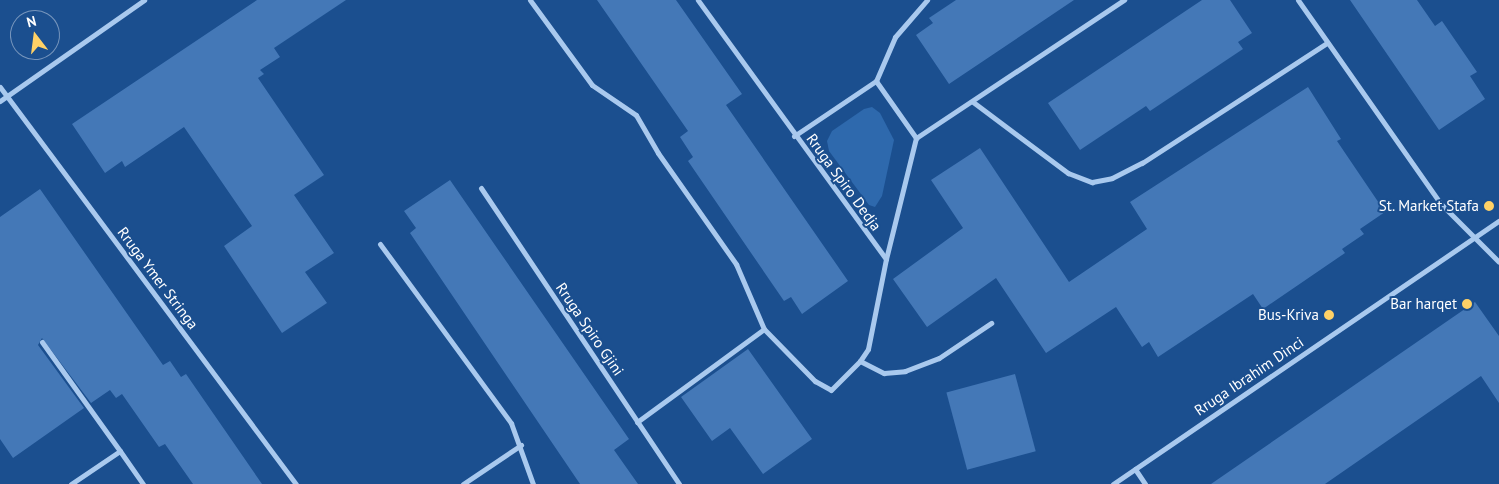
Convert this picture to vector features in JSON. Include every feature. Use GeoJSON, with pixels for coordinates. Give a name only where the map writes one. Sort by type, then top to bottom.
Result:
{"type":"FeatureCollection","features":[{"type":"Feature","properties":{"kind":"street"},"geometry":{"type":"LineString","coordinates":[[0,101],[8,98],[144,0]]}},
{"type":"Feature","properties":{"kind":"street"},"geometry":{"type":"LineString","coordinates":[[530,0],[592,85],[636,115],[658,153],[736,264],[764,328],[815,381],[831,390],[860,361],[868,348],[886,259],[916,138],[973,102],[1124,0]]}},
{"type":"Feature","properties":{"kind":"street","name":"Rruga Spiro Dedja"},"geometry":{"type":"LineString","coordinates":[[698,0],[794,136],[886,259]]}},
{"type":"Feature","properties":{"kind":"street"},"geometry":{"type":"LineString","coordinates":[[794,136],[876,81],[896,37],[927,0]]}},
{"type":"Feature","properties":{"kind":"street"},"geometry":{"type":"LineString","coordinates":[[1298,0],[1440,203],[1477,237],[1499,262]]}},
{"type":"Feature","properties":{"kind":"street"},"geometry":{"type":"LineString","coordinates":[[973,102],[1068,173],[1092,182],[1112,178],[1142,163],[1327,43]]}},
{"type":"Feature","properties":{"kind":"street"},"geometry":{"type":"LineString","coordinates":[[876,81],[916,138]]}},
{"type":"Feature","properties":{"kind":"street","name":"Rruga Ymer Stringa"},"geometry":{"type":"LineString","coordinates":[[0,87],[296,484]]}},
{"type":"Feature","properties":{"kind":"street","name":"Rruga Spiro Gjini"},"geometry":{"type":"LineString","coordinates":[[481,188],[679,484]]}},
{"type":"Feature","properties":{"kind":"street","name":"Rruga Ibrahim Dinci"},"geometry":{"type":"LineString","coordinates":[[1113,484],[1499,221]]}},
{"type":"Feature","properties":{"kind":"street"},"geometry":{"type":"LineString","coordinates":[[380,244],[511,423],[521,445],[533,484]]}},
{"type":"Feature","properties":{"kind":"street"},"geometry":{"type":"LineString","coordinates":[[860,361],[884,373],[905,371],[939,358],[991,323]]}},
{"type":"Feature","properties":{"kind":"street"},"geometry":{"type":"LineString","coordinates":[[637,422],[764,328]]}},
{"type":"Feature","properties":{"kind":"street"},"geometry":{"type":"LineString","coordinates":[[42,342],[143,484]]}},
{"type":"Feature","properties":{"kind":"street"},"geometry":{"type":"LineString","coordinates":[[463,484],[521,445]]}},
{"type":"Feature","properties":{"kind":"street"},"geometry":{"type":"LineString","coordinates":[[71,484],[120,451]]}},
{"type":"Feature","properties":{"kind":"street"},"geometry":{"type":"LineString","coordinates":[[1135,469],[1145,484]]}},
{"type":"Feature","properties":{"kind":"shaded area"},"geometry":{"type":"Polygon","coordinates":[[[872,107],[880,113],[894,140],[882,196],[875,207],[869,205],[829,151],[827,141],[832,131],[864,109],[872,107]]]}},
{"type":"Feature","properties":{"kind":"building"},"geometry":{"type":"Polygon","coordinates":[[[257,0],[346,0],[274,48],[280,57],[260,70],[264,74],[258,78],[324,175],[294,195],[334,253],[305,272],[327,303],[282,333],[224,246],[252,226],[184,127],[125,167],[122,161],[105,173],[72,124],[257,0]]]}},
{"type":"Feature","properties":{"kind":"building"},"geometry":{"type":"Polygon","coordinates":[[[597,0],[676,0],[742,94],[726,105],[848,281],[802,314],[791,297],[784,301],[688,161],[693,157],[680,137],[688,131],[597,0]]]}},
{"type":"Feature","properties":{"kind":"building"},"geometry":{"type":"Polygon","coordinates":[[[956,0],[1074,0],[949,84],[916,35],[933,23],[929,18],[956,0]]]}},
{"type":"Feature","properties":{"kind":"building"},"geometry":{"type":"Polygon","coordinates":[[[1202,0],[1230,0],[1252,33],[1238,42],[1243,49],[1150,111],[1146,106],[1080,150],[1048,103],[1202,0]]]}},
{"type":"Feature","properties":{"kind":"building"},"geometry":{"type":"Polygon","coordinates":[[[1350,0],[1417,0],[1435,26],[1442,21],[1477,72],[1470,76],[1485,99],[1439,130],[1350,0]]]}},
{"type":"Feature","properties":{"kind":"building"},"geometry":{"type":"Polygon","coordinates":[[[1308,87],[1341,139],[1337,141],[1385,212],[1360,229],[1364,234],[1342,249],[1345,253],[1263,309],[1253,294],[1158,357],[1149,342],[1142,347],[1116,307],[1046,353],[996,278],[927,327],[893,279],[963,228],[931,180],[980,148],[1069,282],[1147,229],[1130,202],[1308,87]]]}},
{"type":"Feature","properties":{"kind":"building"},"geometry":{"type":"Polygon","coordinates":[[[450,180],[629,439],[614,450],[638,484],[580,484],[410,233],[416,228],[404,211],[450,180]]]}},
{"type":"Feature","properties":{"kind":"building"},"geometry":{"type":"Polygon","coordinates":[[[40,189],[163,365],[170,361],[181,377],[186,374],[262,484],[193,484],[165,444],[159,447],[122,394],[116,398],[110,390],[91,403],[42,338],[38,345],[84,408],[13,458],[0,439],[0,217],[40,189]]]}},
{"type":"Feature","properties":{"kind":"building"},"geometry":{"type":"Polygon","coordinates":[[[1475,302],[1499,336],[1499,403],[1481,376],[1325,484],[1211,484],[1475,302]]]}},
{"type":"Feature","properties":{"kind":"building"},"geometry":{"type":"Polygon","coordinates":[[[748,349],[812,439],[763,474],[730,428],[712,441],[681,397],[748,349]]]}},
{"type":"Feature","properties":{"kind":"building"},"geometry":{"type":"Polygon","coordinates":[[[1015,374],[1036,451],[967,470],[946,392],[1015,374]]]}},
{"type":"Feature","properties":{"kind":"place","name":"St. Market Stafa"},"geometry":{"type":"Point","coordinates":[1489,206]}},
{"type":"Feature","properties":{"kind":"place","name":"Bar harqet"},"geometry":{"type":"Point","coordinates":[1467,304]}},
{"type":"Feature","properties":{"kind":"place","name":"Bus-Kriva"},"geometry":{"type":"Point","coordinates":[1329,315]}}]}
